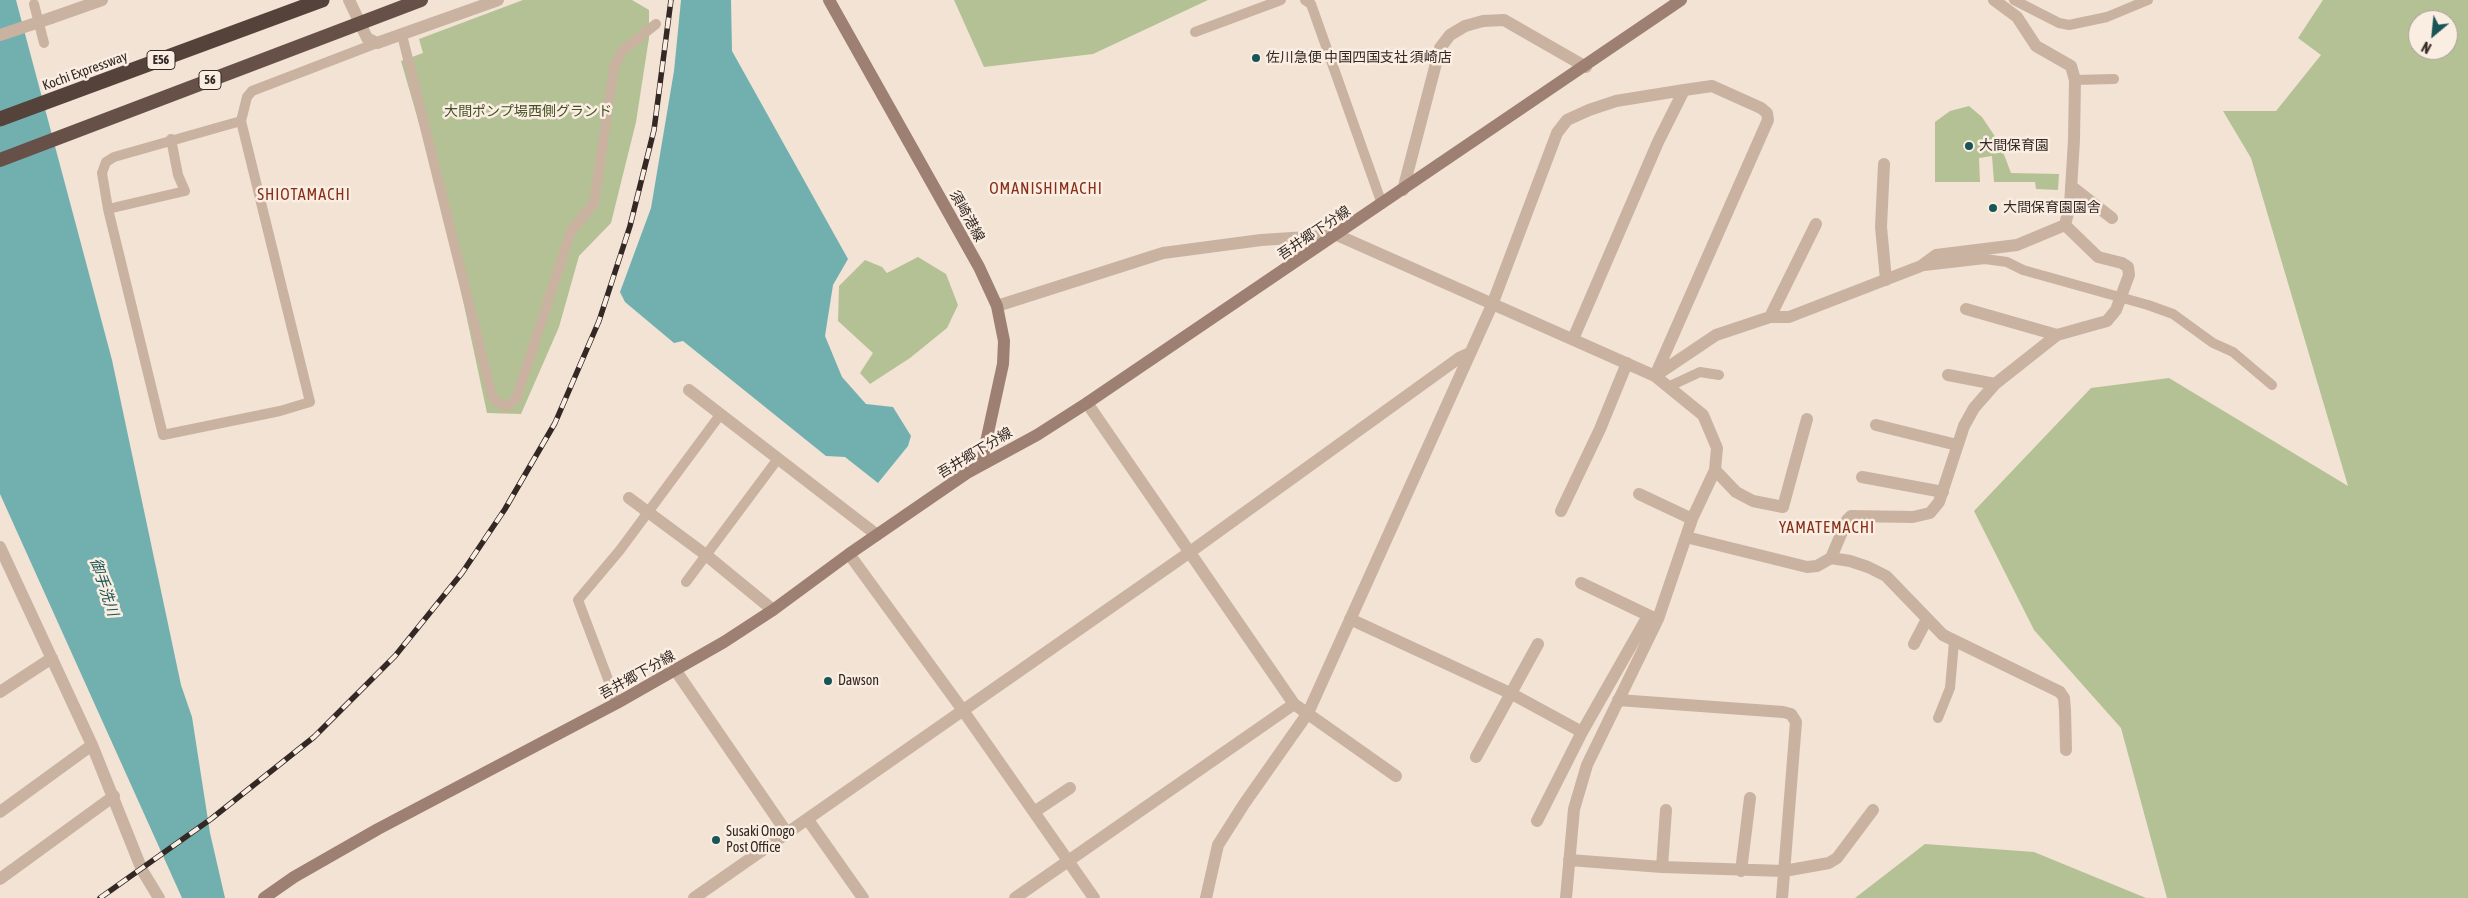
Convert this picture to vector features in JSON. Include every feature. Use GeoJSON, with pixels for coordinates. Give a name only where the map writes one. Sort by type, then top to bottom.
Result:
{"type":"FeatureCollection","features":[{"type":"Feature","properties":{"kind":"highway","name":"Kochi Expressway"},"geometry":{"type":"LineString","coordinates":[[0,119],[322,0]]}},
{"type":"Feature","properties":{"kind":"highway","name":"56"},"geometry":{"type":"LineString","coordinates":[[0,160],[421,0]]}},
{"type":"Feature","properties":{"kind":"main road","name":"須崎港線"},"geometry":{"type":"LineString","coordinates":[[829,0],[979,267],[997,306],[1003,332],[1003,364],[980,465]]}},
{"type":"Feature","properties":{"kind":"main road","name":"吾井郷下分線"},"geometry":{"type":"LineString","coordinates":[[264,898],[294,877],[378,829],[676,671],[773,610],[849,554],[980,465],[1037,435],[1087,403],[1586,67],[1681,0]]}},
{"type":"Feature","properties":{"kind":"street"},"geometry":{"type":"LineString","coordinates":[[0,35],[102,0]]}},
{"type":"Feature","properties":{"kind":"street"},"geometry":{"type":"LineString","coordinates":[[349,0],[367,38],[377,43],[498,0]]}},
{"type":"Feature","properties":{"kind":"street"},"geometry":{"type":"LineString","coordinates":[[1656,376],[1716,335],[1770,317],[1789,317],[1921,266],[1936,255],[2017,245],[2064,225],[2069,214],[2071,186],[2075,80],[2071,66],[2036,46],[2017,17],[1994,0]]}},
{"type":"Feature","properties":{"kind":"street"},"geometry":{"type":"LineString","coordinates":[[1403,190],[1440,48],[1450,35],[1465,26],[1483,21],[1504,20],[1586,67]]}},
{"type":"Feature","properties":{"kind":"street"},"geometry":{"type":"LineString","coordinates":[[1206,898],[1218,845],[1244,804],[1308,713],[1350,618],[1433,441],[1492,305],[1557,132],[1567,120],[1616,101],[1712,86],[1761,108],[1767,113],[1768,120],[1656,376]]}},
{"type":"Feature","properties":{"kind":"street"},"geometry":{"type":"LineString","coordinates":[[1573,339],[1658,142],[1684,90]]}},
{"type":"Feature","properties":{"kind":"street"},"geometry":{"type":"LineString","coordinates":[[1884,164],[1881,226],[1886,280]]}},
{"type":"Feature","properties":{"kind":"street"},"geometry":{"type":"LineString","coordinates":[[2071,186],[2112,218]]}},
{"type":"Feature","properties":{"kind":"street"},"geometry":{"type":"LineString","coordinates":[[1770,317],[1816,224]]}},
{"type":"Feature","properties":{"kind":"street"},"geometry":{"type":"LineString","coordinates":[[1686,537],[1807,567],[1817,566],[1830,558],[1847,520],[1851,516],[1925,515],[1935,508],[1943,492],[1956,445],[1974,408],[1996,384],[2057,335],[2107,321],[2116,310],[2129,274],[2128,267],[2122,263],[2098,257],[2064,225]]}},
{"type":"Feature","properties":{"kind":"street"},"geometry":{"type":"LineString","coordinates":[[997,306],[1163,253],[1261,240],[1337,235],[1656,376],[1703,415],[1718,448],[1715,470],[1692,519],[1653,618],[1583,777],[1574,809],[1566,898]]}},
{"type":"Feature","properties":{"kind":"street"},"geometry":{"type":"LineString","coordinates":[[1966,309],[2057,335]]}},
{"type":"Feature","properties":{"kind":"street"},"geometry":{"type":"LineString","coordinates":[[694,898],[808,820],[962,709],[1190,552],[1459,358],[1470,353]]}},
{"type":"Feature","properties":{"kind":"street"},"geometry":{"type":"LineString","coordinates":[[1561,511],[1600,429],[1627,363]]}},
{"type":"Feature","properties":{"kind":"street"},"geometry":{"type":"LineString","coordinates":[[1948,375],[1996,384]]}},
{"type":"Feature","properties":{"kind":"street"},"geometry":{"type":"LineString","coordinates":[[689,390],[777,460],[877,535]]}},
{"type":"Feature","properties":{"kind":"street"},"geometry":{"type":"LineString","coordinates":[[1087,403],[1294,704],[1396,776]]}},
{"type":"Feature","properties":{"kind":"street"},"geometry":{"type":"LineString","coordinates":[[1715,470],[1736,492],[1753,501],[1783,507],[1807,419]]}},
{"type":"Feature","properties":{"kind":"street"},"geometry":{"type":"LineString","coordinates":[[1876,425],[1956,445]]}},
{"type":"Feature","properties":{"kind":"street"},"geometry":{"type":"LineString","coordinates":[[1862,477],[1943,492]]}},
{"type":"Feature","properties":{"kind":"street"},"geometry":{"type":"LineString","coordinates":[[1639,494],[1692,519]]}},
{"type":"Feature","properties":{"kind":"street"},"geometry":{"type":"LineString","coordinates":[[629,498],[648,510],[706,555],[773,610]]}},
{"type":"Feature","properties":{"kind":"street"},"geometry":{"type":"LineString","coordinates":[[849,554],[962,709],[1094,898]]}},
{"type":"Feature","properties":{"kind":"street"},"geometry":{"type":"LineString","coordinates":[[2,556],[92,745],[142,870],[159,898]]}},
{"type":"Feature","properties":{"kind":"street"},"geometry":{"type":"LineString","coordinates":[[1830,558],[1868,567],[1886,576],[1927,619],[1954,642],[2060,692],[2064,698],[2066,710],[2066,750]]}},
{"type":"Feature","properties":{"kind":"street"},"geometry":{"type":"LineString","coordinates":[[1581,583],[1653,618]]}},
{"type":"Feature","properties":{"kind":"street"},"geometry":{"type":"LineString","coordinates":[[1350,618],[1512,694],[1582,732]]}},
{"type":"Feature","properties":{"kind":"street"},"geometry":{"type":"LineString","coordinates":[[1537,821],[1582,732],[1653,618]]}},
{"type":"Feature","properties":{"kind":"street"},"geometry":{"type":"LineString","coordinates":[[1914,644],[1927,619]]}},
{"type":"Feature","properties":{"kind":"street"},"geometry":{"type":"LineString","coordinates":[[1476,757],[1538,644]]}},
{"type":"Feature","properties":{"kind":"street"},"geometry":{"type":"LineString","coordinates":[[0,692],[52,658]]}},
{"type":"Feature","properties":{"kind":"street"},"geometry":{"type":"LineString","coordinates":[[676,671],[787,834]]}},
{"type":"Feature","properties":{"kind":"street"},"geometry":{"type":"LineString","coordinates":[[1618,700],[1791,714],[1796,722],[1782,898]]}},
{"type":"Feature","properties":{"kind":"street"},"geometry":{"type":"LineString","coordinates":[[1015,898],[1067,860],[1294,704]]}},
{"type":"Feature","properties":{"kind":"street"},"geometry":{"type":"LineString","coordinates":[[0,812],[92,745]]}},
{"type":"Feature","properties":{"kind":"street"},"geometry":{"type":"LineString","coordinates":[[1034,812],[1070,788]]}},
{"type":"Feature","properties":{"kind":"street"},"geometry":{"type":"LineString","coordinates":[[0,879],[114,796]]}},
{"type":"Feature","properties":{"kind":"street"},"geometry":{"type":"LineString","coordinates":[[1741,871],[1750,798]]}},
{"type":"Feature","properties":{"kind":"street"},"geometry":{"type":"LineString","coordinates":[[1662,867],[1666,810]]}},
{"type":"Feature","properties":{"kind":"street"},"geometry":{"type":"LineString","coordinates":[[1569,860],[1662,867],[1784,871],[1829,863],[1837,858],[1873,810]]}},
{"type":"Feature","properties":{"kind":"street"},"geometry":{"type":"LineString","coordinates":[[808,820],[863,898]]}},
{"type":"Feature","properties":{"kind":"lane"},"geometry":{"type":"LineString","coordinates":[[1195,32],[1280,0]]}},
{"type":"Feature","properties":{"kind":"lane"},"geometry":{"type":"LineString","coordinates":[[1305,0],[1311,4],[1382,204]]}},
{"type":"Feature","properties":{"kind":"lane"},"geometry":{"type":"LineString","coordinates":[[2014,0],[2059,23],[2069,25],[2106,17],[2148,0]]}},
{"type":"Feature","properties":{"kind":"lane"},"geometry":{"type":"LineString","coordinates":[[34,4],[44,43]]}},
{"type":"Feature","properties":{"kind":"lane"},"geometry":{"type":"LineString","coordinates":[[402,35],[492,396],[496,402],[506,406],[516,399],[571,231],[594,203],[614,67],[622,51],[656,24]]}},
{"type":"Feature","properties":{"kind":"lane"},"geometry":{"type":"LineString","coordinates":[[242,121],[172,139],[114,157],[106,162],[102,173],[108,209],[163,434],[280,411],[310,402],[242,121],[247,97],[252,91],[377,43]]}},
{"type":"Feature","properties":{"kind":"lane"},"geometry":{"type":"LineString","coordinates":[[2075,80],[2114,79]]}},
{"type":"Feature","properties":{"kind":"lane"},"geometry":{"type":"LineString","coordinates":[[108,209],[184,191],[178,175],[172,139]]}},
{"type":"Feature","properties":{"kind":"lane"},"geometry":{"type":"LineString","coordinates":[[1921,266],[1985,259],[2007,262],[2023,270],[2174,314],[2213,343],[2245,361],[2272,385]]}},
{"type":"Feature","properties":{"kind":"lane"},"geometry":{"type":"LineString","coordinates":[[1670,386],[1700,372],[1719,375]]}},
{"type":"Feature","properties":{"kind":"lane"},"geometry":{"type":"LineString","coordinates":[[617,703],[578,600],[620,550],[720,415]]}},
{"type":"Feature","properties":{"kind":"lane"},"geometry":{"type":"LineString","coordinates":[[686,582],[777,460]]}},
{"type":"Feature","properties":{"kind":"lane"},"geometry":{"type":"LineString","coordinates":[[1938,718],[1950,688],[1954,642]]}},
{"type":"Feature","properties":{"kind":"green space","name":"大間ポンプ場西側グランド"},"geometry":{"type":"Polygon","coordinates":[[[523,0],[632,0],[649,10],[649,38],[636,122],[611,223],[579,256],[559,327],[521,414],[487,413],[443,206],[401,61],[423,53],[419,39],[523,0]]]}},
{"type":"Feature","properties":{"kind":"green space"},"geometry":{"type":"Polygon","coordinates":[[[954,0],[1208,0],[1093,54],[984,67],[954,0]]]}},
{"type":"Feature","properties":{"kind":"green space"},"geometry":{"type":"Polygon","coordinates":[[[2323,0],[2468,0],[2468,898],[2167,898],[2121,728],[2034,630],[1974,511],[2091,388],[2169,378],[2348,486],[2251,158],[2223,111],[2276,111],[2321,55],[2298,38],[2323,0]]]}},
{"type":"Feature","properties":{"kind":"green space"},"geometry":{"type":"Polygon","coordinates":[[[1969,106],[1982,117],[2000,144],[2011,173],[2059,174],[2058,190],[2036,189],[2035,182],[1994,182],[1992,156],[1979,158],[1980,182],[1935,182],[1935,122],[1950,111],[1969,106]]]}},
{"type":"Feature","properties":{"kind":"green space"},"geometry":{"type":"Polygon","coordinates":[[[918,257],[946,274],[958,305],[947,328],[910,358],[870,384],[860,373],[873,353],[838,321],[839,286],[865,260],[882,267],[887,273],[918,257]]]}},
{"type":"Feature","properties":{"kind":"green space"},"geometry":{"type":"Polygon","coordinates":[[[1925,844],[2034,852],[2146,898],[1855,898],[1925,844]]]}},
{"type":"Feature","properties":{"kind":"water","name":"御手洗川"},"geometry":{"type":"Polygon","coordinates":[[[0,0],[16,0],[112,360],[181,685],[192,717],[210,833],[225,898],[182,898],[0,494],[0,0]]]}},
{"type":"Feature","properties":{"kind":"water"},"geometry":{"type":"Polygon","coordinates":[[[681,0],[731,0],[732,51],[848,259],[833,285],[825,336],[842,377],[866,404],[893,407],[911,436],[908,446],[878,483],[845,457],[826,456],[683,341],[674,343],[625,302],[620,292],[651,208],[674,71],[681,0]]]}},
{"type":"Feature","properties":{"kind":"railway"},"geometry":{"type":"LineString","coordinates":[[100,898],[211,819],[314,737],[395,656],[462,573],[505,509],[555,423],[599,321],[630,226],[654,130],[671,0]]}},
{"type":"Feature","properties":{"kind":"place","name":"佐川急便 中国四国支社 須崎店"},"geometry":{"type":"Point","coordinates":[1256,58]}},
{"type":"Feature","properties":{"kind":"place","name":"大間保育園"},"geometry":{"type":"Point","coordinates":[1969,146]}},
{"type":"Feature","properties":{"kind":"place","name":"大間保育園園舎"},"geometry":{"type":"Point","coordinates":[1993,208]}},
{"type":"Feature","properties":{"kind":"place","name":"Dawson"},"geometry":{"type":"Point","coordinates":[828,681]}},
{"type":"Feature","properties":{"kind":"place","name":"Susaki Onogo Post Office"},"geometry":{"type":"Point","coordinates":[716,840]}},
{"type":"Feature","properties":{"kind":"district","name":"OMANISHIMACHI"},"geometry":{"type":"Point","coordinates":[1046,189]}},
{"type":"Feature","properties":{"kind":"district","name":"SHIOTAMACHI"},"geometry":{"type":"Point","coordinates":[304,195]}},
{"type":"Feature","properties":{"kind":"district","name":"YAMATEMACHI"},"geometry":{"type":"Point","coordinates":[1827,528]}}]}
